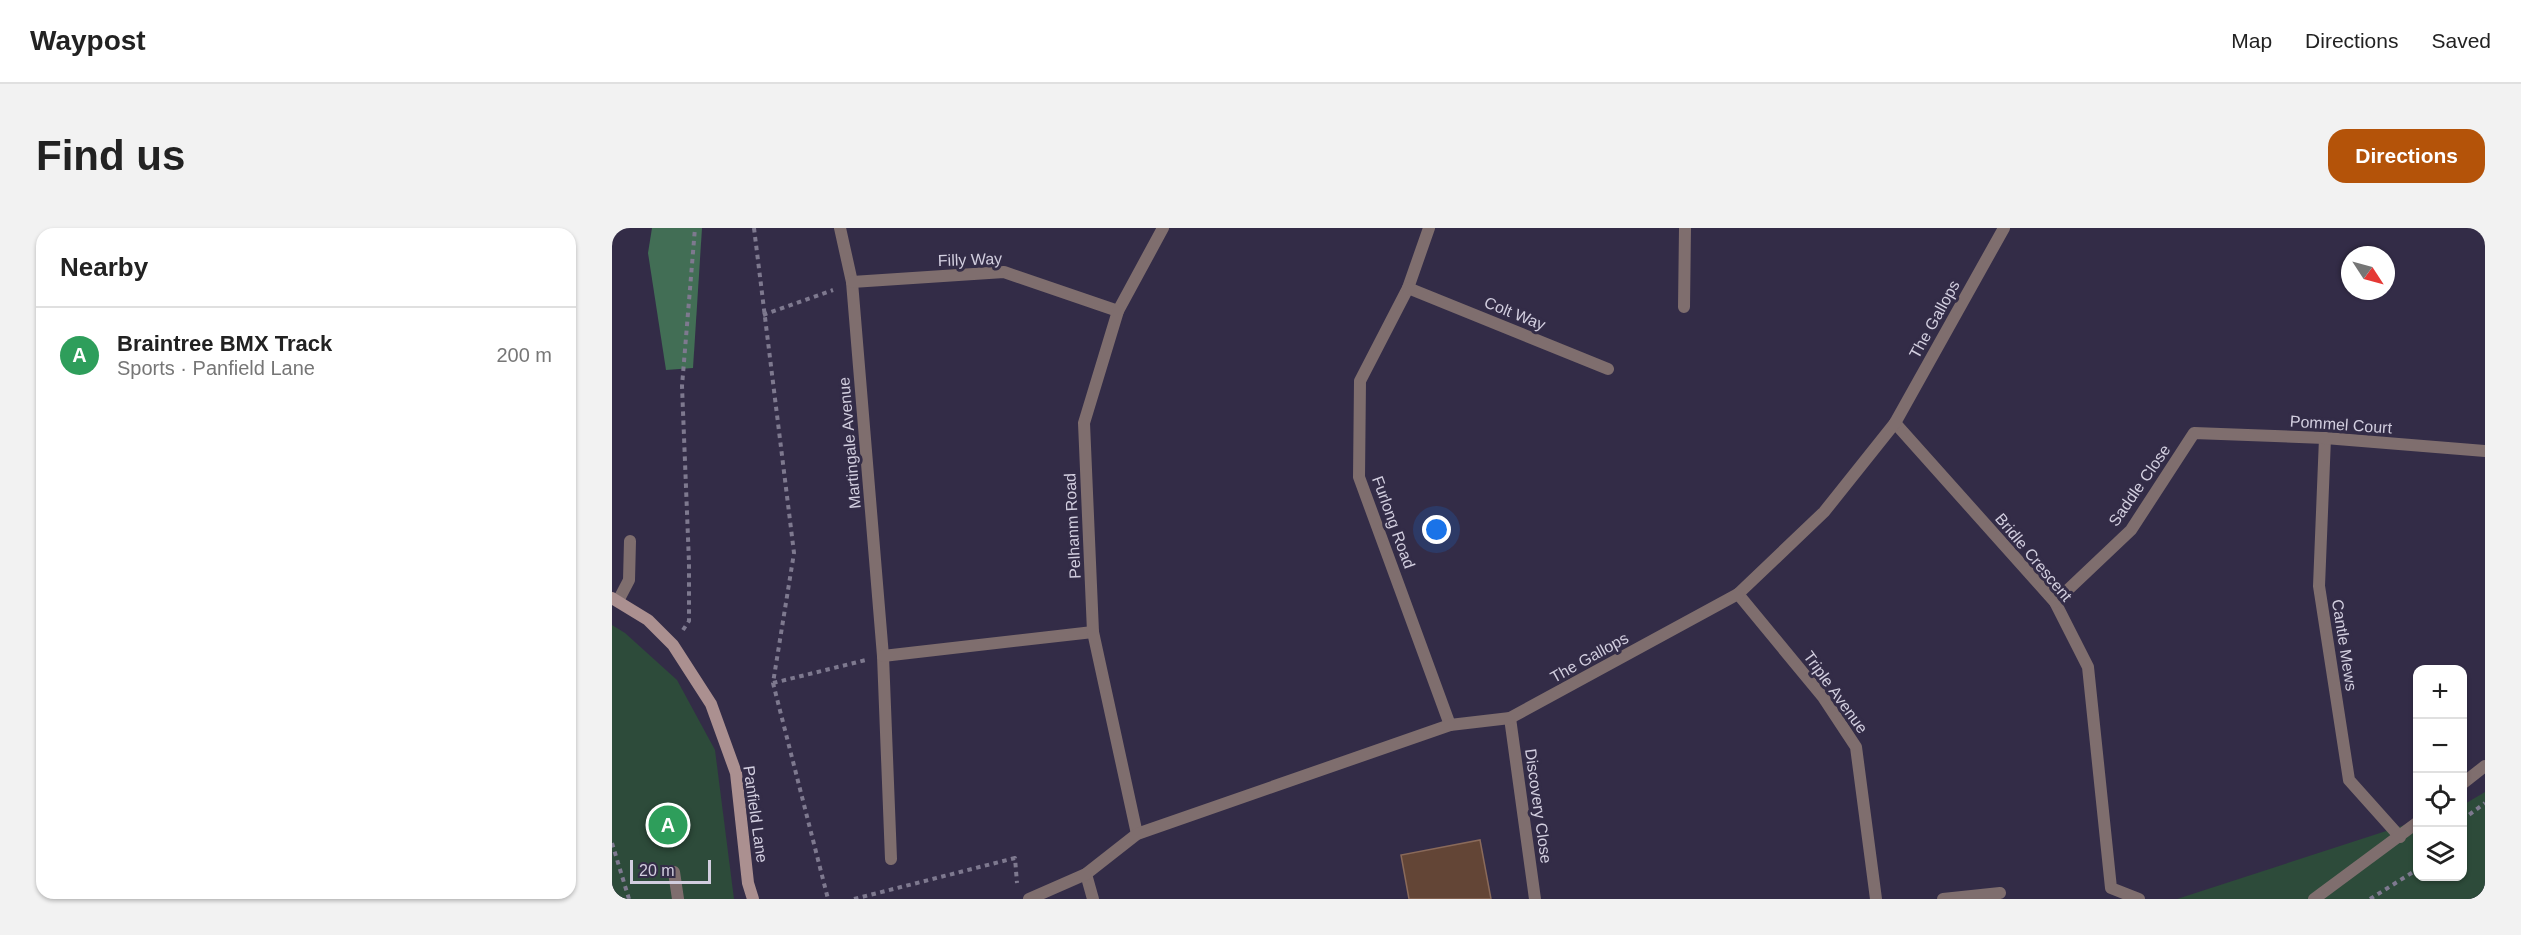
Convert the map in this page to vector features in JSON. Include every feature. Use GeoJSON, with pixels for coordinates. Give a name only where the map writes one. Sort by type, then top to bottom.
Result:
{"type":"FeatureCollection","features":[{"type":"Feature","properties":{"kind":"street","name":"Martingale Avenue"},"geometry":{"type":"LineString","coordinates":[[840,228],[852,282],[883,656],[891,859]]}},
{"type":"Feature","properties":{"kind":"street","name":"Pelhanm Road"},"geometry":{"type":"LineString","coordinates":[[1137,834],[1093,632],[1084,423],[1118,311],[1162,228]]}},
{"type":"Feature","properties":{"kind":"street","name":"Furlong Road"},"geometry":{"type":"LineString","coordinates":[[1429,228],[1408,288],[1360,381],[1359,477],[1450,725]]}},
{"type":"Feature","properties":{"kind":"street"},"geometry":{"type":"LineString","coordinates":[[1684,307],[1686,228]]}},
{"type":"Feature","properties":{"kind":"street","name":"The Gallops"},"geometry":{"type":"LineString","coordinates":[[1029,899],[1086,874],[1137,834],[1450,725],[1510,718],[1738,594],[1824,512],[1895,423],[2004,228]]}},
{"type":"Feature","properties":{"kind":"street","name":"Filly Way"},"geometry":{"type":"LineString","coordinates":[[852,282],[1004,272],[1118,311]]}},
{"type":"Feature","properties":{"kind":"street","name":"Colt Way"},"geometry":{"type":"LineString","coordinates":[[1408,288],[1608,369]]}},
{"type":"Feature","properties":{"kind":"street","name":"Bridle Crescent"},"geometry":{"type":"LineString","coordinates":[[1895,423],[2055,602],[2088,667],[2111,888],[2139,899]]}},
{"type":"Feature","properties":{"kind":"street","name":"Saddle Close"},"geometry":{"type":"LineString","coordinates":[[2055,602],[2131,530],[2194,433]]}},
{"type":"Feature","properties":{"kind":"street","name":"Pommel Court"},"geometry":{"type":"LineString","coordinates":[[2194,433],[2325,438],[2485,451]]}},
{"type":"Feature","properties":{"kind":"street","name":"Cantle Mews"},"geometry":{"type":"LineString","coordinates":[[2325,438],[2319,586],[2349,780],[2400,837]]}},
{"type":"Feature","properties":{"kind":"street"},"geometry":{"type":"LineString","coordinates":[[615,599],[628,580],[630,542]]}},
{"type":"Feature","properties":{"kind":"street","name":"Triple Avenue"},"geometry":{"type":"LineString","coordinates":[[1738,594],[1823,697],[1856,747],[1876,899]]}},
{"type":"Feature","properties":{"kind":"street","name":"Panfield Lane"},"geometry":{"type":"LineString","coordinates":[[615,599],[648,620],[673,645],[711,704],[736,773],[748,883],[753,899]]}},
{"type":"Feature","properties":{"kind":"street"},"geometry":{"type":"LineString","coordinates":[[883,656],[1093,632]]}},
{"type":"Feature","properties":{"kind":"street","name":"Discovery Close"},"geometry":{"type":"LineString","coordinates":[[1510,718],[1535,899]]}},
{"type":"Feature","properties":{"kind":"street"},"geometry":{"type":"LineString","coordinates":[[2467,781],[2485,766]]}},
{"type":"Feature","properties":{"kind":"street"},"geometry":{"type":"LineString","coordinates":[[2314,899],[2413,826]]}},
{"type":"Feature","properties":{"kind":"street"},"geometry":{"type":"LineString","coordinates":[[674,872],[678,899]]}},
{"type":"Feature","properties":{"kind":"street"},"geometry":{"type":"LineString","coordinates":[[1086,874],[1093,899]]}},
{"type":"Feature","properties":{"kind":"street"},"geometry":{"type":"LineString","coordinates":[[1943,899],[2000,893]]}},
{"type":"Feature","properties":{"kind":"path"},"geometry":{"type":"LineString","coordinates":[[673,645],[689,621],[682,386],[695,228]]}},
{"type":"Feature","properties":{"kind":"path"},"geometry":{"type":"LineString","coordinates":[[754,228],[794,553],[773,682],[828,899]]}},
{"type":"Feature","properties":{"kind":"path"},"geometry":{"type":"LineString","coordinates":[[763,315],[852,282]]}},
{"type":"Feature","properties":{"kind":"path"},"geometry":{"type":"LineString","coordinates":[[773,682],[883,656]]}},
{"type":"Feature","properties":{"kind":"path"},"geometry":{"type":"LineString","coordinates":[[2467,817],[2485,803]]}},
{"type":"Feature","properties":{"kind":"path"},"geometry":{"type":"LineString","coordinates":[[612,843],[629,899]]}},
{"type":"Feature","properties":{"kind":"path"},"geometry":{"type":"LineString","coordinates":[[854,899],[1015,858],[1018,889]]}},
{"type":"Feature","properties":{"kind":"path"},"geometry":{"type":"LineString","coordinates":[[2370,899],[2413,872]]}},
{"type":"Feature","properties":{"kind":"green space"},"geometry":{"type":"Polygon","coordinates":[[[652,228],[702,228],[693,368],[666,370],[648,253],[652,228]]]}},
{"type":"Feature","properties":{"kind":"green space"},"geometry":{"type":"Polygon","coordinates":[[[612,625],[625,633],[677,680],[715,750],[734,899],[612,899],[612,625]]]}},
{"type":"Feature","properties":{"kind":"green space"},"geometry":{"type":"Polygon","coordinates":[[[2485,792],[2485,899],[2177,899],[2413,822],[2413,881],[2467,881],[2467,803],[2485,792]]]}},
{"type":"Feature","properties":{"kind":"building"},"geometry":{"type":"Polygon","coordinates":[[[1480,840],[1491,899],[1409,899],[1401,855],[1480,840]]]}},
{"type":"Feature","properties":{"kind":"place","name":"Braintree BMX Track"},"geometry":{"type":"Point","coordinates":[668,825]}}]}
